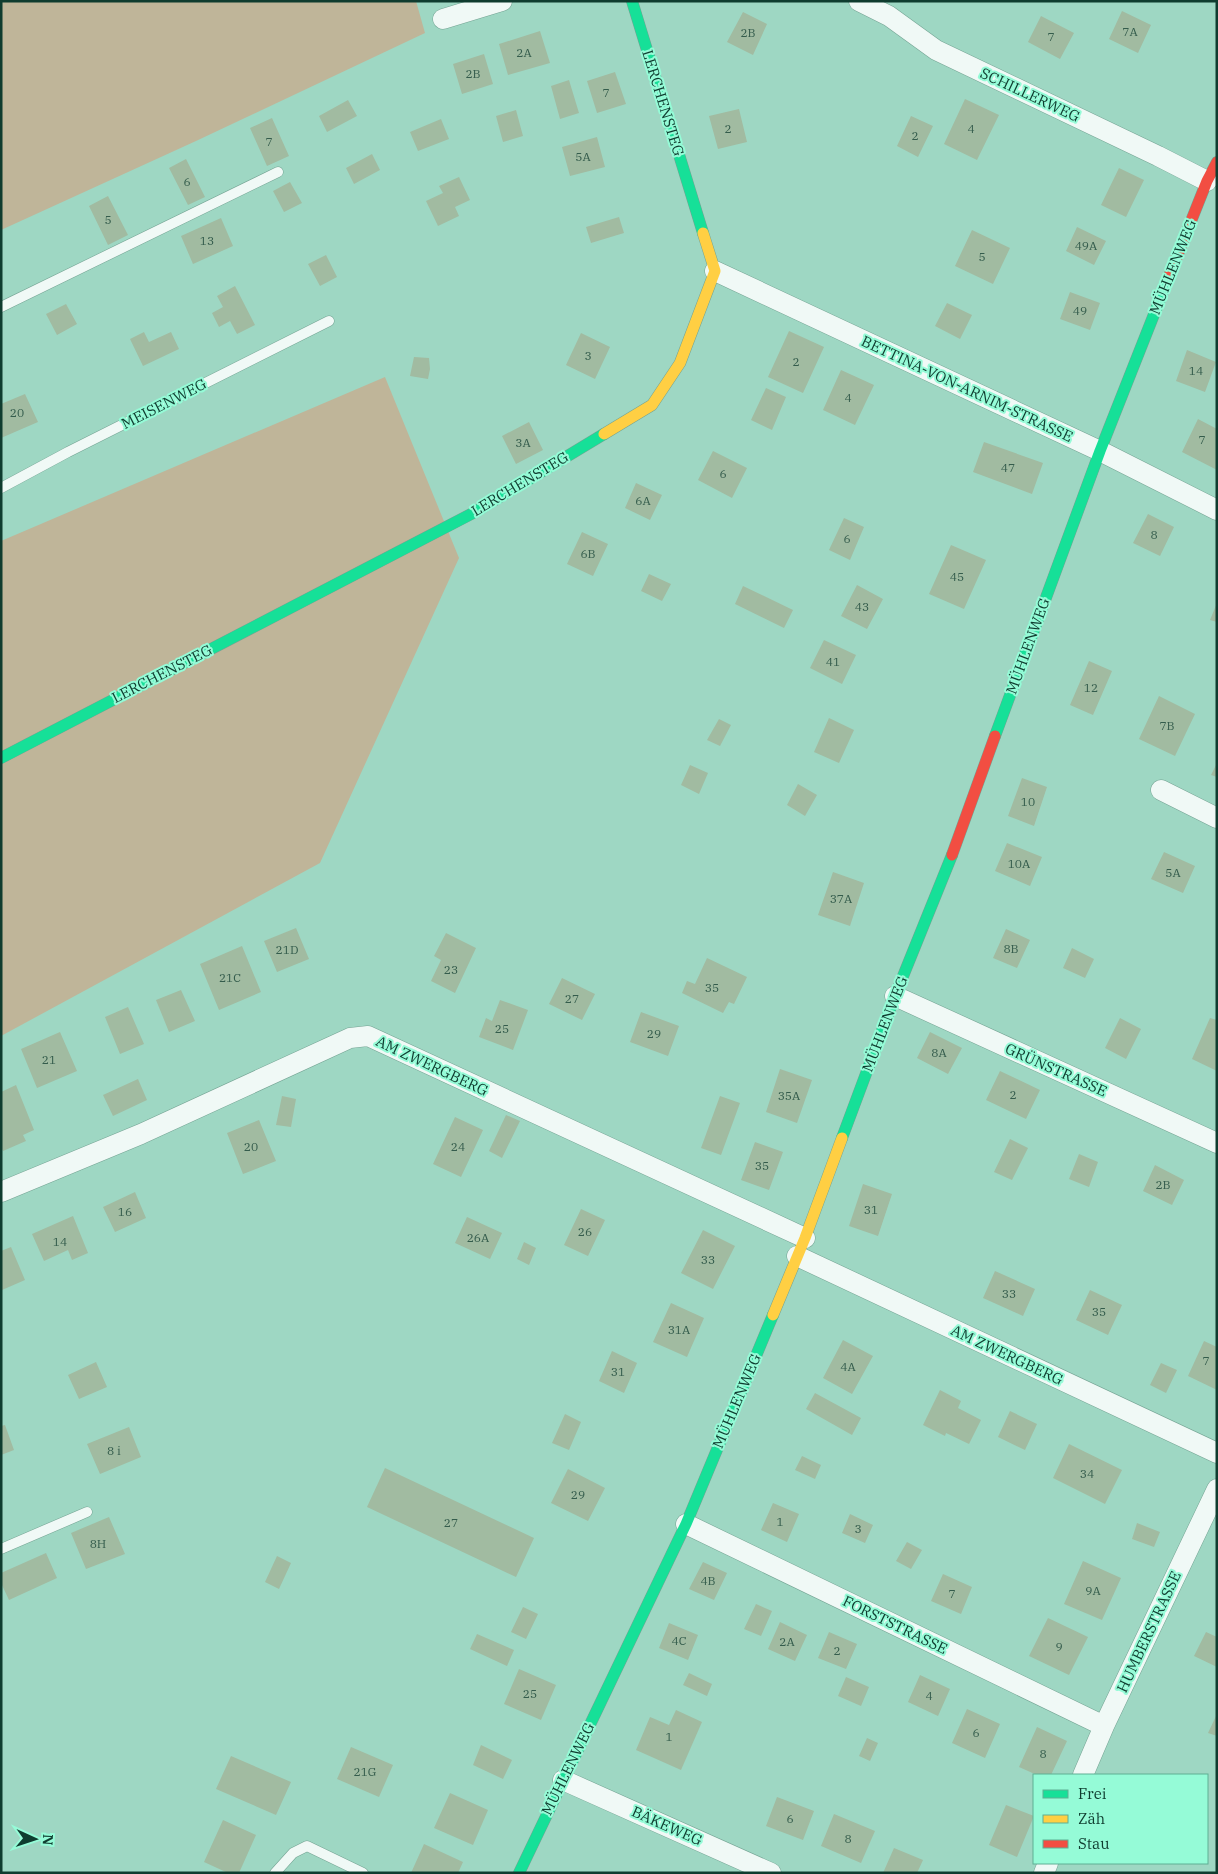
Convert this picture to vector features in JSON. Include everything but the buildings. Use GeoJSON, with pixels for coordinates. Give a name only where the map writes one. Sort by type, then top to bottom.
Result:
{"type":"FeatureCollection","features":[{"type":"Feature","properties":{"kind":"street"},"geometry":{"type":"LineString","coordinates":[[443,19],[502,1]]}},
{"type":"Feature","properties":{"kind":"street","name":"LERCHENSTEG"},"geometry":{"type":"LineString","coordinates":[[1,758],[475,512],[652,405],[680,363],[715,271],[632,1]]}},
{"type":"Feature","properties":{"kind":"street","name":"SCHILLERWEG"},"geometry":{"type":"LineString","coordinates":[[858,1],[889,16],[936,50],[1158,156],[1214,171]]}},
{"type":"Feature","properties":{"kind":"street","name":"MÜHLENWEG"},"geometry":{"type":"LineString","coordinates":[[519,1873],[686,1524],[805,1238],[895,996],[940,887],[1100,451],[1214,171]]}},
{"type":"Feature","properties":{"kind":"street","name":"BETTINA-VON-ARNIM-STRASSE"},"geometry":{"type":"LineString","coordinates":[[715,271],[1100,451],[1217,510]]}},
{"type":"Feature","properties":{"kind":"street"},"geometry":{"type":"LineString","coordinates":[[1161,790],[1217,818]]}},
{"type":"Feature","properties":{"kind":"street","name":"GRÜNSTRASSE"},"geometry":{"type":"LineString","coordinates":[[895,996],[1217,1143]]}},
{"type":"Feature","properties":{"kind":"street","name":"AM ZWERGBERG"},"geometry":{"type":"LineString","coordinates":[[1,1192],[141,1134],[350,1038],[368,1036],[805,1238]]}},
{"type":"Feature","properties":{"kind":"street","name":"AM ZWERGBERG"},"geometry":{"type":"LineString","coordinates":[[797,1256],[1217,1453]]}},
{"type":"Feature","properties":{"kind":"street","name":"HUMBERSTRASSE"},"geometry":{"type":"LineString","coordinates":[[1083,1774],[1104,1726],[1217,1489]]}},
{"type":"Feature","properties":{"kind":"street","name":"FORSTSTRASSE"},"geometry":{"type":"LineString","coordinates":[[686,1524],[1104,1726]]}},
{"type":"Feature","properties":{"kind":"street","name":"BÄKEWEG"},"geometry":{"type":"LineString","coordinates":[[563,1780],[771,1873]]}},
{"type":"Feature","properties":{"kind":"lane"},"geometry":{"type":"LineString","coordinates":[[1,307],[278,172]]}},
{"type":"Feature","properties":{"kind":"lane","name":"MEISENWEG"},"geometry":{"type":"LineString","coordinates":[[1,488],[68,452],[328,321]]}},
{"type":"Feature","properties":{"kind":"lane"},"geometry":{"type":"LineString","coordinates":[[1,1549],[87,1512]]}},
{"type":"Feature","properties":{"kind":"lane"},"geometry":{"type":"LineString","coordinates":[[275,1873],[293,1853],[307,1846],[363,1873]]}},
{"type":"Feature","properties":{"kind":"shaded area"},"geometry":{"type":"Polygon","coordinates":[[[1,1],[416,1],[425,33],[1,230],[1,1]]]}},
{"type":"Feature","properties":{"kind":"shaded area"},"geometry":{"type":"Polygon","coordinates":[[[385,377],[459,558],[320,863],[1,1036],[1,541],[385,377]]]}},
{"type":"Feature","properties":{"kind":"traffic: fast"},"geometry":{"type":"LineString","coordinates":[[632,1],[703,233]]}},
{"type":"Feature","properties":{"kind":"traffic: fast"},"geometry":{"type":"LineString","coordinates":[[995,736],[1100,451],[1168,279]]}},
{"type":"Feature","properties":{"kind":"traffic: fast"},"geometry":{"type":"LineString","coordinates":[[1,758],[475,512],[604,434]]}},
{"type":"Feature","properties":{"kind":"traffic: fast"},"geometry":{"type":"LineString","coordinates":[[842,1138],[895,996],[952,855]]}},
{"type":"Feature","properties":{"kind":"traffic: fast"},"geometry":{"type":"LineString","coordinates":[[519,1873],[686,1524],[773,1315]]}},
{"type":"Feature","properties":{"kind":"traffic: slow"},"geometry":{"type":"LineString","coordinates":[[604,434],[652,405],[680,363],[715,271],[703,233]]}},
{"type":"Feature","properties":{"kind":"traffic: slow"},"geometry":{"type":"LineString","coordinates":[[773,1315],[805,1238],[842,1138]]}},
{"type":"Feature","properties":{"kind":"traffic: jam"},"geometry":{"type":"LineString","coordinates":[[1168,279],[1207,181],[1217,162]]}},
{"type":"Feature","properties":{"kind":"traffic: jam"},"geometry":{"type":"LineString","coordinates":[[952,855],[995,736]]}}]}
